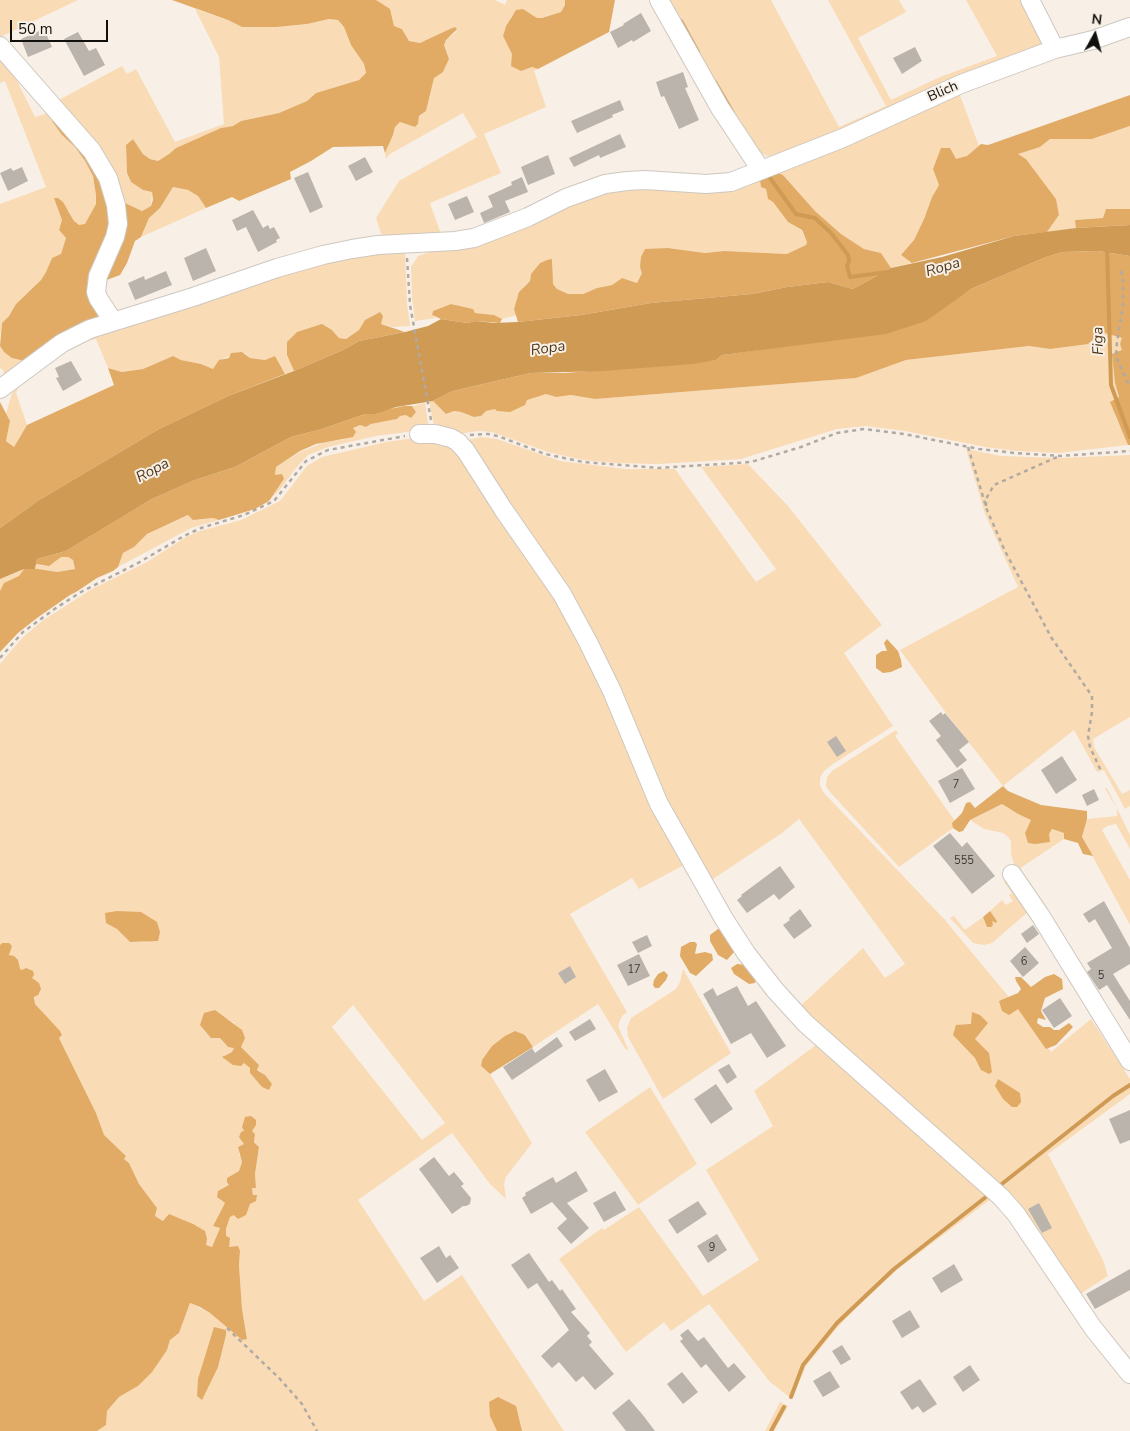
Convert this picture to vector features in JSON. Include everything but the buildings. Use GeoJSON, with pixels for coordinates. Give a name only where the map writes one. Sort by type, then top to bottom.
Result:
{"type":"FeatureCollection","features":[{"type":"Feature","properties":{"kind":"street"},"geometry":{"type":"LineString","coordinates":[[659,0],[720,108],[761,170]]}},
{"type":"Feature","properties":{"kind":"street"},"geometry":{"type":"LineString","coordinates":[[1030,0],[1055,49]]}},
{"type":"Feature","properties":{"kind":"street","name":"Blich"},"geometry":{"type":"LineString","coordinates":[[0,389],[62,343],[90,328],[193,297],[277,268],[323,255],[378,245],[455,241],[474,238],[520,220],[566,198],[605,184],[627,180],[710,184],[731,182],[843,138],[961,84],[1055,49],[1093,40],[1130,27]]}},
{"type":"Feature","properties":{"kind":"street"},"geometry":{"type":"LineString","coordinates":[[0,46],[92,150],[108,178],[116,205],[118,224],[115,237],[98,276],[96,292],[113,321]]}},
{"type":"Feature","properties":{"kind":"street"},"geometry":{"type":"LineString","coordinates":[[426,434],[458,442],[466,450],[502,509],[575,616],[625,719],[653,793],[724,920],[746,953],[775,990],[805,1023],[1001,1197],[1016,1214],[1093,1328],[1130,1374]]}},
{"type":"Feature","properties":{"kind":"street"},"geometry":{"type":"LineString","coordinates":[[1012,874],[1040,915],[1130,1061]]}},
{"type":"Feature","properties":{"kind":"path"},"geometry":{"type":"LineString","coordinates":[[0,658],[23,632],[81,592],[138,564],[201,528],[244,515],[274,502],[306,461],[328,450],[384,439],[426,434],[410,305],[407,244]]}},
{"type":"Feature","properties":{"kind":"path"},"geometry":{"type":"LineString","coordinates":[[1121,271],[1122,307],[1116,357],[1130,387]]}},
{"type":"Feature","properties":{"kind":"path"},"geometry":{"type":"LineString","coordinates":[[458,442],[468,436],[488,434],[545,454],[583,462],[659,468],[750,462],[801,447],[837,433],[864,429],[1015,453],[1058,456],[1130,450]]}},
{"type":"Feature","properties":{"kind":"path"},"geometry":{"type":"LineString","coordinates":[[968,447],[987,510],[1005,551],[1051,636],[1092,696],[1092,712],[1088,736],[1090,747],[1100,771]]}},
{"type":"Feature","properties":{"kind":"path"},"geometry":{"type":"LineString","coordinates":[[987,510],[986,500],[994,485],[1058,456]]}},
{"type":"Feature","properties":{"kind":"path"},"geometry":{"type":"LineString","coordinates":[[227,1328],[280,1379],[302,1404],[317,1431]]}},
{"type":"Feature","properties":{"kind":"shaded area"},"geometry":{"type":"Polygon","coordinates":[[[0,0],[78,0],[0,37],[0,0]]]}},
{"type":"Feature","properties":{"kind":"shaded area"},"geometry":{"type":"Polygon","coordinates":[[[172,0],[376,0],[390,9],[394,26],[402,29],[409,41],[420,43],[455,27],[457,29],[446,40],[444,45],[449,59],[443,72],[434,78],[426,111],[419,116],[418,124],[415,127],[400,122],[395,127],[385,153],[383,146],[333,147],[290,172],[291,179],[239,201],[232,197],[206,208],[198,196],[188,190],[173,187],[160,208],[149,218],[141,237],[135,241],[127,263],[120,275],[104,281],[123,202],[142,211],[151,206],[153,200],[152,192],[143,190],[131,182],[127,173],[126,145],[133,139],[143,154],[150,159],[158,161],[176,148],[221,128],[233,126],[241,121],[279,113],[307,101],[316,93],[359,80],[366,73],[364,64],[351,45],[344,27],[338,20],[329,19],[307,24],[277,27],[242,27],[172,0]]]}},
{"type":"Feature","properties":{"kind":"shaded area"},"geometry":{"type":"Polygon","coordinates":[[[376,0],[495,0],[505,5],[507,0],[565,0],[565,5],[561,12],[537,18],[523,9],[512,15],[506,26],[503,36],[521,71],[532,67],[538,69],[534,71],[546,107],[484,134],[501,173],[430,203],[442,237],[383,239],[376,218],[399,181],[477,137],[463,113],[390,154],[386,159],[385,153],[395,127],[400,122],[415,127],[418,124],[419,117],[426,111],[434,77],[443,72],[449,59],[444,45],[446,40],[457,31],[420,43],[409,41],[402,29],[394,26],[391,14],[376,0]]]}},
{"type":"Feature","properties":{"kind":"shaded area"},"geometry":{"type":"Polygon","coordinates":[[[565,0],[615,0],[609,32],[538,69],[532,67],[521,71],[511,66],[512,54],[503,36],[506,26],[516,10],[523,9],[537,18],[542,18],[561,12],[565,5],[565,0]]]}},
{"type":"Feature","properties":{"kind":"shaded area"},"geometry":{"type":"Polygon","coordinates":[[[667,0],[771,0],[839,127],[886,106],[828,0],[899,0],[906,12],[858,38],[891,100],[940,77],[997,56],[966,0],[1024,0],[1046,47],[841,131],[777,156],[767,156],[758,152],[747,139],[691,41],[689,33],[679,21],[667,0]]]}},
{"type":"Feature","properties":{"kind":"shaded area"},"geometry":{"type":"Polygon","coordinates":[[[195,9],[228,20],[242,27],[277,27],[307,24],[329,19],[338,20],[344,27],[351,45],[364,64],[366,73],[359,80],[316,93],[307,101],[279,113],[241,121],[233,126],[221,128],[176,148],[158,161],[150,159],[143,154],[133,139],[126,145],[127,173],[131,182],[143,190],[152,192],[151,206],[142,211],[123,202],[55,102],[122,66],[127,74],[136,69],[175,142],[224,124],[219,57],[195,9]]]}},
{"type":"Feature","properties":{"kind":"shaded area"},"geometry":{"type":"Polygon","coordinates":[[[0,54],[14,75],[35,117],[51,112],[62,135],[75,147],[85,161],[93,176],[96,204],[85,225],[78,225],[69,211],[55,198],[62,220],[59,230],[66,238],[61,255],[52,258],[41,280],[16,304],[2,323],[0,338],[0,204],[46,187],[5,81],[0,83],[0,54]]]}},
{"type":"Feature","properties":{"kind":"shaded area"},"geometry":{"type":"Polygon","coordinates":[[[958,90],[979,146],[967,156],[933,169],[939,185],[914,240],[901,255],[912,263],[891,268],[881,253],[864,249],[841,234],[815,211],[783,175],[776,172],[958,90]]]}},
{"type":"Feature","properties":{"kind":"shaded area"},"geometry":{"type":"Polygon","coordinates":[[[1130,95],[1130,126],[1092,139],[1050,139],[1040,147],[1018,154],[1026,159],[1056,199],[1059,215],[1047,232],[1014,236],[912,263],[901,255],[914,240],[939,185],[933,169],[941,148],[950,148],[956,159],[967,156],[981,144],[988,145],[1130,95]]]}},
{"type":"Feature","properties":{"kind":"shaded area"},"geometry":{"type":"Polygon","coordinates":[[[58,120],[91,154],[114,202],[99,311],[100,317],[25,361],[12,358],[0,346],[2,323],[16,304],[41,280],[52,258],[61,254],[66,238],[59,230],[62,220],[54,198],[58,198],[63,202],[74,221],[79,225],[85,224],[96,204],[93,176],[75,147],[62,135],[52,121],[58,120]]]}},
{"type":"Feature","properties":{"kind":"shaded area"},"geometry":{"type":"Polygon","coordinates":[[[1130,126],[1130,209],[1106,209],[1103,218],[1076,220],[1076,228],[1047,232],[1059,215],[1056,199],[1026,159],[1017,154],[1040,147],[1050,139],[1092,139],[1130,126]]]}},
{"type":"Feature","properties":{"kind":"shaded area"},"geometry":{"type":"Polygon","coordinates":[[[776,172],[783,175],[815,211],[841,234],[864,249],[881,253],[891,268],[853,289],[828,282],[752,294],[651,303],[581,315],[518,322],[514,309],[519,292],[530,281],[531,274],[540,263],[547,260],[552,259],[553,284],[557,289],[568,294],[583,294],[597,288],[612,285],[622,278],[637,283],[642,273],[640,267],[641,257],[645,249],[668,248],[705,253],[724,251],[787,254],[806,245],[807,242],[802,230],[788,222],[773,202],[768,199],[766,189],[761,187],[760,180],[776,172]]]}},
{"type":"Feature","properties":{"kind":"shaded area"},"geometry":{"type":"Polygon","coordinates":[[[760,180],[766,189],[768,199],[773,202],[788,222],[801,230],[807,242],[806,245],[788,254],[724,251],[705,253],[668,248],[642,273],[637,283],[622,278],[612,285],[597,288],[583,294],[568,295],[557,289],[553,284],[551,270],[553,263],[547,260],[540,263],[531,274],[530,281],[524,286],[514,308],[517,315],[502,319],[494,315],[475,313],[473,309],[451,304],[433,311],[432,315],[436,318],[415,321],[411,266],[418,256],[626,187],[760,180]]]}},
{"type":"Feature","properties":{"kind":"shaded area"},"geometry":{"type":"Polygon","coordinates":[[[173,187],[188,190],[198,196],[206,208],[141,237],[149,218],[160,208],[173,187]]]}},
{"type":"Feature","properties":{"kind":"shaded area"},"geometry":{"type":"Polygon","coordinates":[[[1106,209],[1130,209],[1130,225],[1076,228],[1075,220],[1103,218],[1106,209]]]}},
{"type":"Feature","properties":{"kind":"shaded area"},"geometry":{"type":"Polygon","coordinates":[[[1098,251],[1130,256],[1130,445],[1128,445],[1110,402],[1119,397],[1115,383],[1112,354],[1122,350],[1120,344],[1122,338],[1101,332],[1088,344],[1050,349],[1029,346],[906,360],[856,378],[595,399],[571,395],[556,397],[546,394],[527,400],[525,405],[510,412],[497,411],[495,409],[486,411],[481,416],[474,417],[454,411],[446,414],[433,401],[453,391],[531,373],[565,373],[716,360],[722,355],[794,345],[951,302],[971,289],[1046,257],[1063,252],[1098,251]]]}},
{"type":"Feature","properties":{"kind":"shaded area"},"geometry":{"type":"Polygon","coordinates":[[[364,252],[405,252],[410,326],[392,327],[381,324],[380,312],[365,320],[359,330],[346,339],[339,338],[332,330],[287,355],[294,371],[285,374],[275,356],[265,360],[250,358],[245,353],[224,358],[213,369],[173,356],[143,369],[122,372],[108,368],[96,339],[74,344],[96,333],[237,287],[364,252]]]}},
{"type":"Feature","properties":{"kind":"shaded area"},"geometry":{"type":"Polygon","coordinates":[[[451,304],[473,309],[475,313],[494,315],[502,319],[500,323],[476,321],[467,323],[441,319],[432,315],[433,311],[451,304]]]}},
{"type":"Feature","properties":{"kind":"shaded area"},"geometry":{"type":"Polygon","coordinates":[[[380,312],[383,316],[381,324],[405,332],[359,341],[294,371],[287,355],[287,342],[297,332],[322,324],[332,330],[339,338],[346,339],[359,330],[365,320],[380,312]]]}},
{"type":"Feature","properties":{"kind":"shaded area"},"geometry":{"type":"Polygon","coordinates":[[[1101,332],[1122,338],[1122,350],[1115,383],[1119,397],[1116,418],[1128,445],[1058,453],[1017,451],[985,447],[905,431],[865,426],[837,429],[741,459],[658,464],[616,463],[583,460],[548,452],[492,432],[479,431],[457,434],[442,426],[438,427],[437,424],[434,425],[429,402],[433,401],[446,414],[454,411],[474,417],[481,416],[486,411],[546,394],[556,397],[571,395],[595,399],[855,378],[906,360],[1029,346],[1050,349],[1101,332]]]}},
{"type":"Feature","properties":{"kind":"shaded area"},"geometry":{"type":"Polygon","coordinates":[[[0,346],[4,352],[25,361],[5,379],[3,370],[0,368],[0,346]]]}},
{"type":"Feature","properties":{"kind":"shaded area"},"geometry":{"type":"Polygon","coordinates":[[[242,352],[250,358],[265,360],[275,356],[285,374],[228,396],[159,429],[39,500],[0,528],[0,402],[10,421],[6,441],[14,447],[27,425],[114,385],[108,368],[122,372],[143,369],[173,356],[213,369],[219,360],[229,358],[231,353],[242,352]]]}},
{"type":"Feature","properties":{"kind":"shaded area"},"geometry":{"type":"Polygon","coordinates":[[[18,388],[16,393],[27,425],[14,447],[6,441],[10,421],[6,414],[12,393],[18,388]]]}},
{"type":"Feature","properties":{"kind":"shaded area"},"geometry":{"type":"Polygon","coordinates":[[[425,403],[429,429],[376,436],[328,447],[308,455],[269,501],[284,479],[275,475],[276,467],[300,452],[325,442],[345,439],[353,428],[360,425],[366,427],[371,424],[397,419],[400,416],[416,412],[412,406],[425,403]]]}},
{"type":"Feature","properties":{"kind":"shaded area"},"geometry":{"type":"Polygon","coordinates":[[[404,406],[412,406],[416,412],[411,418],[406,415],[366,427],[360,425],[353,428],[356,432],[353,437],[316,444],[300,451],[276,467],[275,475],[282,474],[284,479],[269,501],[255,509],[219,520],[213,518],[193,520],[188,515],[147,534],[134,547],[123,553],[118,567],[70,595],[37,618],[18,633],[0,652],[0,591],[4,583],[19,576],[24,569],[57,572],[75,569],[73,560],[68,557],[61,557],[49,566],[36,564],[37,559],[66,551],[152,499],[195,480],[235,467],[291,437],[322,429],[365,414],[376,414],[404,406]]]}},
{"type":"Feature","properties":{"kind":"shaded area"},"geometry":{"type":"Polygon","coordinates":[[[422,437],[454,445],[559,597],[688,863],[639,889],[632,878],[570,914],[627,1012],[622,1016],[618,1026],[628,1049],[626,1050],[598,1004],[533,1047],[525,1034],[492,1046],[482,1060],[481,1066],[490,1074],[532,1143],[506,1177],[504,1184],[506,1199],[490,1184],[452,1133],[358,1200],[424,1301],[462,1275],[564,1431],[97,1431],[106,1425],[107,1411],[119,1397],[138,1386],[167,1350],[170,1340],[179,1333],[190,1303],[210,1313],[242,1340],[247,1339],[242,1309],[240,1251],[229,1247],[226,1229],[230,1217],[250,1204],[256,1195],[253,1195],[252,1188],[256,1188],[255,1174],[259,1147],[254,1141],[255,1134],[245,1131],[242,1139],[244,1144],[239,1153],[242,1162],[239,1171],[227,1178],[230,1185],[220,1200],[225,1203],[213,1226],[220,1228],[212,1247],[205,1246],[155,1216],[157,1208],[139,1184],[129,1163],[124,1159],[126,1156],[104,1136],[96,1113],[59,1038],[62,1035],[35,1004],[35,982],[20,969],[2,943],[0,945],[0,664],[22,638],[42,621],[92,589],[147,562],[186,537],[200,531],[241,520],[280,501],[307,466],[322,457],[386,442],[422,437]],[[117,929],[130,942],[146,942],[117,929]],[[353,1005],[332,1027],[422,1140],[445,1123],[353,1005]],[[226,1018],[220,1038],[228,1047],[235,1047],[232,1052],[223,1056],[244,1063],[250,1068],[250,1073],[262,1087],[265,1075],[257,1069],[259,1065],[241,1047],[234,1023],[226,1018]]]}},
{"type":"Feature","properties":{"kind":"shaded area"},"geometry":{"type":"Polygon","coordinates":[[[481,437],[497,439],[560,461],[626,469],[675,469],[756,582],[776,569],[701,467],[748,464],[788,506],[882,625],[844,653],[893,726],[823,772],[820,778],[820,785],[823,792],[945,920],[1014,1001],[1051,1052],[1091,1019],[1130,1079],[1130,1094],[1048,1154],[1103,1260],[1108,1276],[1077,1296],[1030,1226],[797,1009],[863,948],[885,978],[905,964],[799,819],[782,833],[707,883],[656,792],[634,730],[468,440],[481,437]]]}},
{"type":"Feature","properties":{"kind":"shaded area"},"geometry":{"type":"Polygon","coordinates":[[[966,449],[1001,456],[1059,458],[1130,455],[1130,717],[1093,739],[1094,747],[1122,794],[1130,790],[1130,806],[1125,809],[1104,770],[1097,772],[1074,730],[1003,786],[900,650],[1018,587],[985,514],[966,449]]]}},
{"type":"Feature","properties":{"kind":"shaded area"},"geometry":{"type":"Polygon","coordinates":[[[189,515],[193,520],[213,518],[219,520],[191,528],[118,567],[123,553],[134,547],[147,534],[189,515]]]}},
{"type":"Feature","properties":{"kind":"shaded area"},"geometry":{"type":"Polygon","coordinates":[[[61,557],[68,557],[73,560],[75,569],[57,572],[35,569],[36,564],[43,566],[61,557]]]}},
{"type":"Feature","properties":{"kind":"shaded area"},"geometry":{"type":"Polygon","coordinates":[[[24,569],[20,576],[0,591],[0,579],[24,569]]]}},
{"type":"Feature","properties":{"kind":"shaded area"},"geometry":{"type":"Polygon","coordinates":[[[887,639],[898,651],[902,667],[883,673],[876,668],[876,655],[882,651],[887,651],[884,643],[887,639]]]}},
{"type":"Feature","properties":{"kind":"shaded area"},"geometry":{"type":"Polygon","coordinates":[[[896,730],[898,733],[895,736],[955,821],[953,828],[899,867],[826,786],[827,777],[832,771],[896,730]]]}},
{"type":"Feature","properties":{"kind":"shaded area"},"geometry":{"type":"Polygon","coordinates":[[[1003,786],[1008,791],[1041,805],[1087,811],[1087,819],[1082,837],[1093,856],[1083,854],[1078,843],[1064,839],[1064,833],[1052,829],[1049,834],[1050,842],[1028,843],[1025,833],[1031,820],[1002,804],[970,820],[963,831],[959,832],[953,828],[952,823],[962,813],[966,803],[970,802],[975,808],[1003,786]]]}},
{"type":"Feature","properties":{"kind":"shaded area"},"geometry":{"type":"Polygon","coordinates":[[[1105,788],[1107,788],[1130,835],[1130,849],[1116,824],[1107,826],[1102,830],[1130,880],[1130,925],[1082,837],[1087,819],[1117,816],[1117,809],[1105,788]]]}},
{"type":"Feature","properties":{"kind":"shaded area"},"geometry":{"type":"Polygon","coordinates":[[[1002,804],[1032,820],[1025,833],[1049,834],[1052,829],[1064,833],[1064,839],[1016,871],[1011,854],[1011,841],[1008,837],[1003,833],[984,829],[970,820],[1002,804]]]}},
{"type":"Feature","properties":{"kind":"shaded area"},"geometry":{"type":"Polygon","coordinates":[[[1008,880],[1029,911],[992,943],[984,945],[973,943],[950,918],[954,916],[965,930],[983,917],[987,927],[991,927],[991,920],[997,921],[990,911],[1002,900],[1006,905],[1013,901],[1009,895],[1012,893],[1004,882],[1008,880]]]}},
{"type":"Feature","properties":{"kind":"shaded area"},"geometry":{"type":"Polygon","coordinates":[[[117,911],[141,912],[157,922],[160,932],[158,941],[130,942],[117,929],[106,923],[105,913],[117,911]]]}},
{"type":"Feature","properties":{"kind":"shaded area"},"geometry":{"type":"Polygon","coordinates":[[[990,911],[997,921],[996,923],[992,921],[993,925],[987,927],[983,917],[990,911]]]}},
{"type":"Feature","properties":{"kind":"shaded area"},"geometry":{"type":"Polygon","coordinates":[[[718,929],[723,930],[735,951],[727,960],[718,955],[710,941],[710,935],[718,929]]]}},
{"type":"Feature","properties":{"kind":"shaded area"},"geometry":{"type":"Polygon","coordinates":[[[690,942],[697,944],[695,954],[705,952],[712,954],[713,960],[696,976],[690,973],[680,956],[681,947],[690,942]]]}},
{"type":"Feature","properties":{"kind":"shaded area"},"geometry":{"type":"Polygon","coordinates":[[[2,943],[9,943],[12,946],[9,955],[14,956],[18,960],[20,969],[26,968],[33,971],[34,975],[32,978],[39,983],[41,989],[38,995],[34,997],[35,1004],[60,1031],[62,1035],[59,1038],[96,1113],[104,1135],[126,1156],[124,1159],[129,1163],[139,1184],[157,1208],[155,1216],[163,1221],[169,1214],[193,1224],[205,1231],[206,1245],[212,1247],[220,1228],[213,1226],[225,1203],[217,1197],[218,1191],[229,1185],[227,1178],[239,1171],[242,1162],[238,1147],[244,1144],[239,1137],[241,1132],[244,1131],[242,1127],[245,1117],[251,1116],[256,1120],[256,1125],[252,1131],[255,1134],[254,1142],[259,1147],[255,1174],[256,1188],[252,1188],[253,1195],[257,1195],[256,1201],[250,1204],[246,1215],[238,1219],[234,1215],[230,1217],[226,1229],[226,1236],[230,1238],[229,1247],[238,1246],[240,1251],[242,1309],[247,1339],[242,1340],[210,1313],[190,1303],[179,1333],[170,1340],[167,1350],[152,1372],[138,1386],[119,1397],[107,1411],[106,1425],[97,1431],[0,1431],[0,945],[2,943]]]}},
{"type":"Feature","properties":{"kind":"shaded area"},"geometry":{"type":"Polygon","coordinates":[[[737,964],[747,965],[756,977],[755,983],[749,984],[734,974],[731,968],[737,964]]]}},
{"type":"Feature","properties":{"kind":"shaded area"},"geometry":{"type":"Polygon","coordinates":[[[683,969],[731,1053],[663,1099],[628,1037],[627,1028],[631,1018],[676,989],[683,969]]]}},
{"type":"Feature","properties":{"kind":"shaded area"},"geometry":{"type":"Polygon","coordinates":[[[664,971],[668,975],[666,980],[659,988],[655,988],[653,985],[654,980],[658,974],[664,971]]]}},
{"type":"Feature","properties":{"kind":"shaded area"},"geometry":{"type":"Polygon","coordinates":[[[1054,974],[1062,979],[1063,989],[1045,998],[1041,1011],[1046,1020],[1038,1018],[1037,1023],[1054,1030],[1059,1030],[1069,1023],[1073,1027],[1056,1045],[1046,1049],[1018,1009],[1009,1015],[1002,1011],[999,1001],[1018,993],[1021,989],[1015,977],[1021,977],[1031,987],[1045,977],[1054,974]]]}},
{"type":"Feature","properties":{"kind":"shaded area"},"geometry":{"type":"Polygon","coordinates":[[[215,1010],[242,1030],[245,1038],[241,1047],[259,1065],[257,1070],[265,1075],[272,1084],[269,1090],[262,1087],[250,1073],[250,1068],[244,1063],[241,1066],[233,1065],[222,1057],[232,1052],[234,1048],[228,1047],[220,1038],[211,1038],[200,1025],[204,1013],[215,1010]]]}},
{"type":"Feature","properties":{"kind":"shaded area"},"geometry":{"type":"Polygon","coordinates":[[[972,1012],[980,1015],[988,1023],[975,1039],[989,1053],[992,1072],[989,1074],[981,1070],[975,1058],[953,1035],[956,1025],[971,1024],[972,1012]]]}},
{"type":"Feature","properties":{"kind":"shaded area"},"geometry":{"type":"Polygon","coordinates":[[[515,1031],[525,1035],[533,1047],[490,1074],[481,1066],[482,1060],[492,1046],[515,1031]]]}},
{"type":"Feature","properties":{"kind":"shaded area"},"geometry":{"type":"Polygon","coordinates":[[[820,1042],[995,1196],[899,1268],[857,1307],[836,1329],[806,1366],[792,1399],[770,1382],[709,1304],[671,1331],[664,1322],[626,1352],[559,1259],[602,1228],[604,1230],[639,1207],[703,1296],[759,1260],[706,1170],[773,1126],[754,1091],[820,1042]]]}},
{"type":"Feature","properties":{"kind":"shaded area"},"geometry":{"type":"Polygon","coordinates":[[[998,1079],[1020,1093],[1021,1102],[1017,1107],[1012,1107],[1003,1099],[995,1086],[998,1079]]]}},
{"type":"Feature","properties":{"kind":"shaded area"},"geometry":{"type":"Polygon","coordinates":[[[650,1087],[697,1164],[638,1205],[585,1132],[650,1087]]]}},
{"type":"Feature","properties":{"kind":"shaded area"},"geometry":{"type":"Polygon","coordinates":[[[214,1327],[226,1330],[226,1335],[218,1367],[202,1400],[197,1396],[198,1379],[214,1327]]]}},
{"type":"Feature","properties":{"kind":"shaded area"},"geometry":{"type":"Polygon","coordinates":[[[498,1397],[516,1406],[522,1431],[497,1431],[490,1416],[489,1402],[498,1397]]]}},
{"type":"Feature","properties":{"kind":"shaded area"},"geometry":{"type":"Polygon","coordinates":[[[780,1402],[788,1406],[774,1431],[765,1431],[780,1402]]]}},
{"type":"Feature","properties":{"kind":"water","name":"Ropa"},"geometry":{"type":"Polygon","coordinates":[[[1130,225],[1130,256],[1098,251],[1063,252],[1046,257],[971,289],[926,321],[886,334],[722,355],[716,360],[693,364],[603,371],[531,373],[453,391],[433,401],[396,407],[376,414],[365,414],[322,429],[291,437],[235,467],[195,480],[152,499],[66,551],[37,559],[35,569],[24,569],[0,579],[0,528],[39,500],[159,429],[228,396],[294,371],[359,341],[428,326],[441,319],[467,323],[476,321],[494,323],[518,322],[581,315],[651,303],[752,294],[828,282],[853,289],[891,268],[942,257],[1014,236],[1076,228],[1130,225]]]}},
{"type":"Feature","properties":{"kind":"waterway"},"geometry":{"type":"LineString","coordinates":[[681,21],[698,52]]}},
{"type":"Feature","properties":{"kind":"waterway"},"geometry":{"type":"LineString","coordinates":[[715,82],[733,113]]}},
{"type":"Feature","properties":{"kind":"waterway"},"geometry":{"type":"LineString","coordinates":[[770,178],[796,214],[815,218],[831,233],[848,255],[849,261],[847,266],[850,277],[888,272]]}},
{"type":"Feature","properties":{"kind":"waterway","name":"Figa"},"geometry":{"type":"LineString","coordinates":[[1107,248],[1111,385],[1130,437]]}},
{"type":"Feature","properties":{"kind":"waterway"},"geometry":{"type":"LineString","coordinates":[[998,1187],[1113,1096],[1130,1085]]}},
{"type":"Feature","properties":{"kind":"waterway"},"geometry":{"type":"LineString","coordinates":[[791,1397],[803,1365],[837,1323],[894,1269],[991,1193]]}},
{"type":"Feature","properties":{"kind":"waterway"},"geometry":{"type":"LineString","coordinates":[[771,1431],[784,1407]]}}]}
